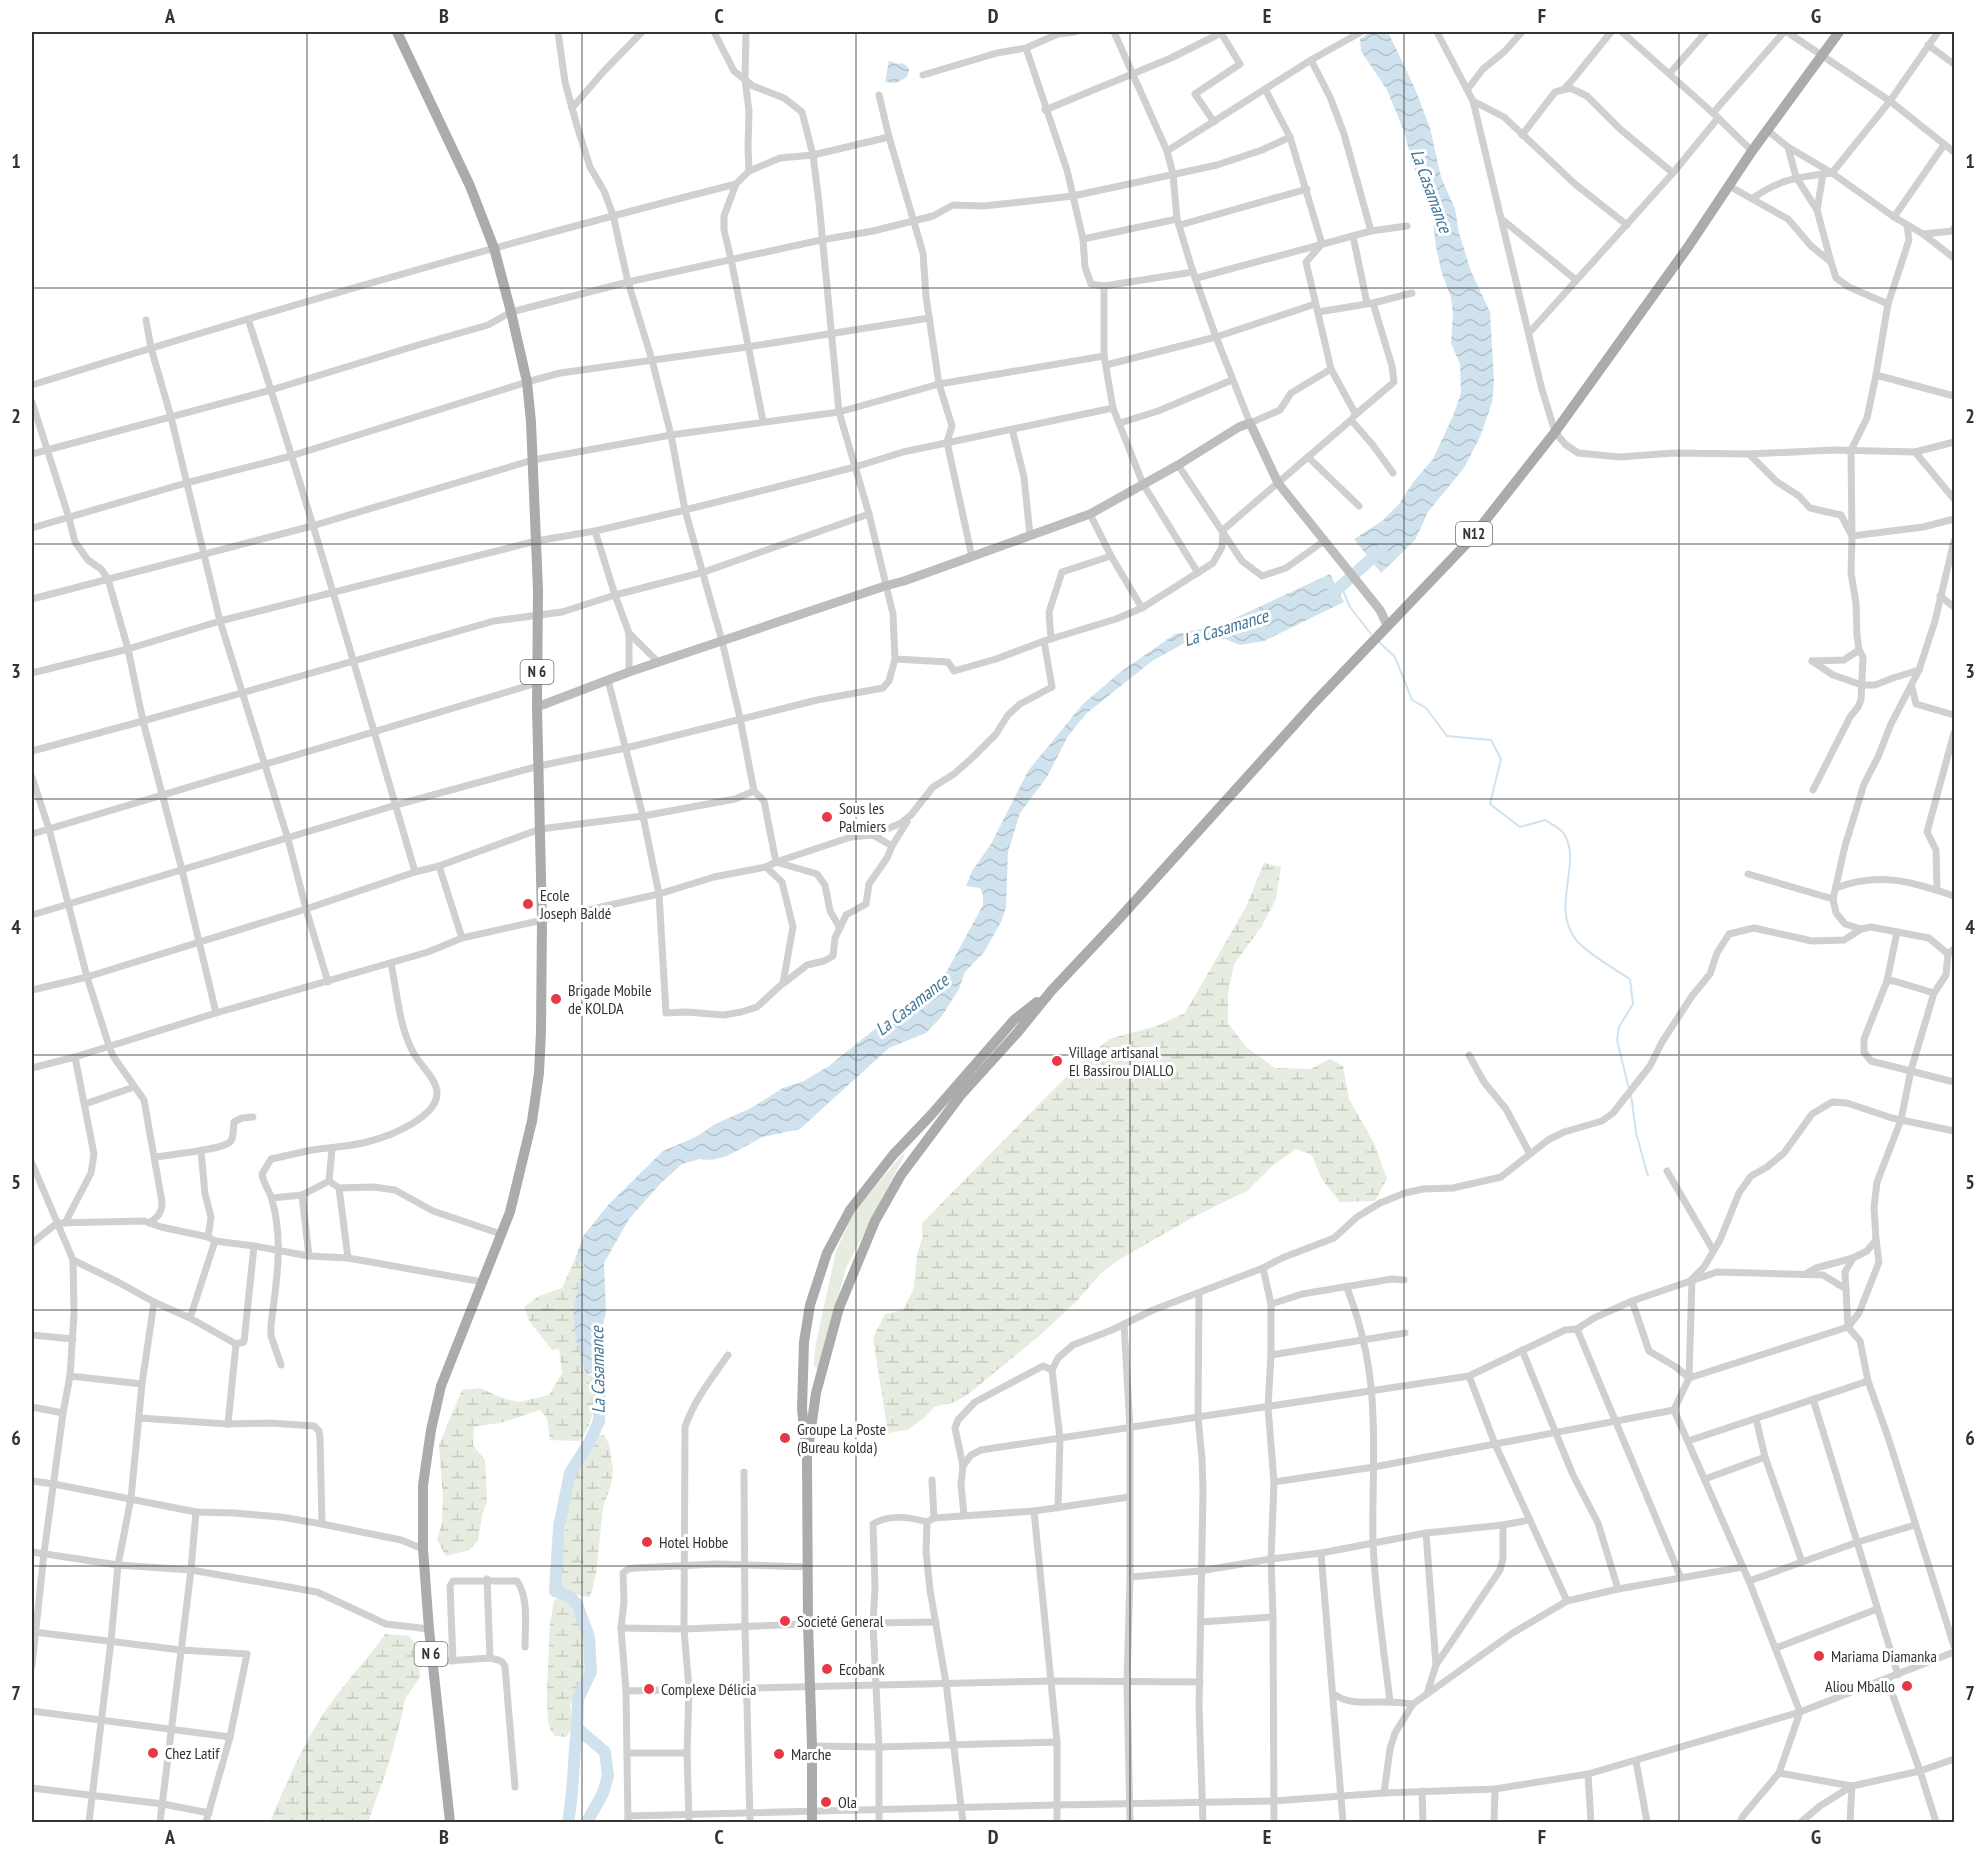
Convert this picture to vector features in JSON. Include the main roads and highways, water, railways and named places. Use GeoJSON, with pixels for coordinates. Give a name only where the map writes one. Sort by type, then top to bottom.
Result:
{"type":"FeatureCollection","features":[{"type":"Feature","properties":{"kind":"main road","name":"N 6"},"geometry":{"type":"LineString","coordinates":[[397,32],[470,186],[494,248],[511,312],[526,382],[533,460],[538,590],[537,707],[542,920],[542,1032],[539,1073],[532,1121],[510,1212],[441,1386],[431,1430],[423,1485],[423,1549],[429,1629],[450,1822]]}},
{"type":"Feature","properties":{"kind":"main road","name":"N12"},"geometry":{"type":"LineString","coordinates":[[1052,990],[1387,625],[1470,540],[1555,432],[1752,151],[1839,32]]}},
{"type":"Feature","properties":{"kind":"main road"},"geometry":{"type":"LineString","coordinates":[[812,1817],[807,1457],[802,1409],[804,1342],[810,1305],[827,1253],[850,1210],[893,1155],[1014,1020],[1052,990]]}},
{"type":"Feature","properties":{"kind":"main road"},"geometry":{"type":"LineString","coordinates":[[807,1457],[816,1393],[829,1340],[839,1308],[875,1221],[901,1175],[960,1096],[1052,990]]}},
{"type":"Feature","properties":{"kind":"water"},"geometry":{"type":"Polygon","coordinates":[[[1370,32],[1388,32],[1416,91],[1430,128],[1441,177],[1455,209],[1459,233],[1471,271],[1490,312],[1494,381],[1492,403],[1480,437],[1464,468],[1428,512],[1415,540],[1381,573],[1354,539],[1382,521],[1399,504],[1414,481],[1433,459],[1461,393],[1460,364],[1451,343],[1453,314],[1451,297],[1442,274],[1436,247],[1431,206],[1413,166],[1404,131],[1387,90],[1361,51],[1360,39],[1370,32]]]}},
{"type":"Feature","properties":{"kind":"water"},"geometry":{"type":"Polygon","coordinates":[[[889,61],[907,66],[909,70],[907,77],[896,83],[885,82],[889,61]]]}},
{"type":"Feature","properties":{"kind":"water"},"geometry":{"type":"Polygon","coordinates":[[[1330,574],[1344,602],[1264,641],[1240,645],[1212,637],[1190,640],[1152,661],[1087,713],[1068,736],[1047,777],[1020,813],[1008,852],[1006,907],[1001,922],[984,952],[965,972],[959,989],[942,1016],[926,1033],[889,1048],[800,1129],[763,1137],[727,1156],[682,1164],[661,1183],[629,1219],[604,1263],[606,1312],[602,1330],[606,1372],[586,1374],[576,1340],[573,1309],[584,1264],[575,1259],[584,1235],[609,1204],[663,1151],[696,1137],[715,1124],[751,1108],[783,1088],[804,1081],[829,1066],[901,1008],[933,986],[947,971],[983,905],[980,888],[966,886],[972,871],[991,844],[1028,771],[1082,705],[1119,673],[1175,634],[1218,626],[1330,574]]]}},
{"type":"Feature","properties":{"kind":"waterway","name":"La Casamance"},"geometry":{"type":"LineString","coordinates":[[1325,598],[1382,549]]}},
{"type":"Feature","properties":{"kind":"waterway"},"geometry":{"type":"LineString","coordinates":[[1341,586],[1350,607],[1371,634]]}},
{"type":"Feature","properties":{"kind":"waterway"},"geometry":{"type":"LineString","coordinates":[[1379,642],[1395,657],[1412,700],[1426,708],[1447,736],[1491,740],[1501,759],[1490,804],[1520,827],[1545,820],[1564,834],[1569,846],[1570,858],[1566,900],[1569,928],[1577,941],[1588,951],[1630,979],[1633,1004],[1619,1027],[1617,1040],[1632,1101],[1636,1133],[1648,1176]]}},
{"type":"Feature","properties":{"kind":"waterway","name":"La Casamance"},"geometry":{"type":"LineString","coordinates":[[587,1822],[603,1793],[608,1776],[605,1752],[577,1728],[578,1699],[591,1672],[589,1637],[577,1604],[570,1597],[555,1591],[559,1527],[570,1473],[589,1443],[599,1421],[600,1359]]}},
{"type":"Feature","properties":{"kind":"waterway"},"geometry":{"type":"LineString","coordinates":[[568,1822],[577,1728]]}},
{"type":"Feature","properties":{"kind":"place","name":"Sous les Palmiers"},"geometry":{"type":"Point","coordinates":[827,817]}},
{"type":"Feature","properties":{"kind":"place","name":"Ecole Joseph Baldé"},"geometry":{"type":"Point","coordinates":[528,904]}},
{"type":"Feature","properties":{"kind":"place","name":"Brigade Mobile de KOLDA"},"geometry":{"type":"Point","coordinates":[556,999]}},
{"type":"Feature","properties":{"kind":"place","name":"Village artisanal El Bassirou DIALLO"},"geometry":{"type":"Point","coordinates":[1057,1061]}},
{"type":"Feature","properties":{"kind":"place","name":"Groupe La Poste (Bureau kolda)"},"geometry":{"type":"Point","coordinates":[785,1438]}},
{"type":"Feature","properties":{"kind":"place","name":"Hotel Hobbe"},"geometry":{"type":"Point","coordinates":[647,1542]}},
{"type":"Feature","properties":{"kind":"place","name":"Societé General"},"geometry":{"type":"Point","coordinates":[785,1621]}},
{"type":"Feature","properties":{"kind":"place","name":"Mariama Diamanka"},"geometry":{"type":"Point","coordinates":[1819,1656]}},
{"type":"Feature","properties":{"kind":"place","name":"Ecobank"},"geometry":{"type":"Point","coordinates":[827,1669]}},
{"type":"Feature","properties":{"kind":"place","name":"Aliou Mballo"},"geometry":{"type":"Point","coordinates":[1907,1686]}},
{"type":"Feature","properties":{"kind":"place","name":"Complexe Délicia"},"geometry":{"type":"Point","coordinates":[649,1689]}},
{"type":"Feature","properties":{"kind":"place","name":"Chez Latif"},"geometry":{"type":"Point","coordinates":[153,1753]}},
{"type":"Feature","properties":{"kind":"place","name":"Marche"},"geometry":{"type":"Point","coordinates":[779,1754]}},
{"type":"Feature","properties":{"kind":"place","name":"Ola"},"geometry":{"type":"Point","coordinates":[826,1802]}}]}
